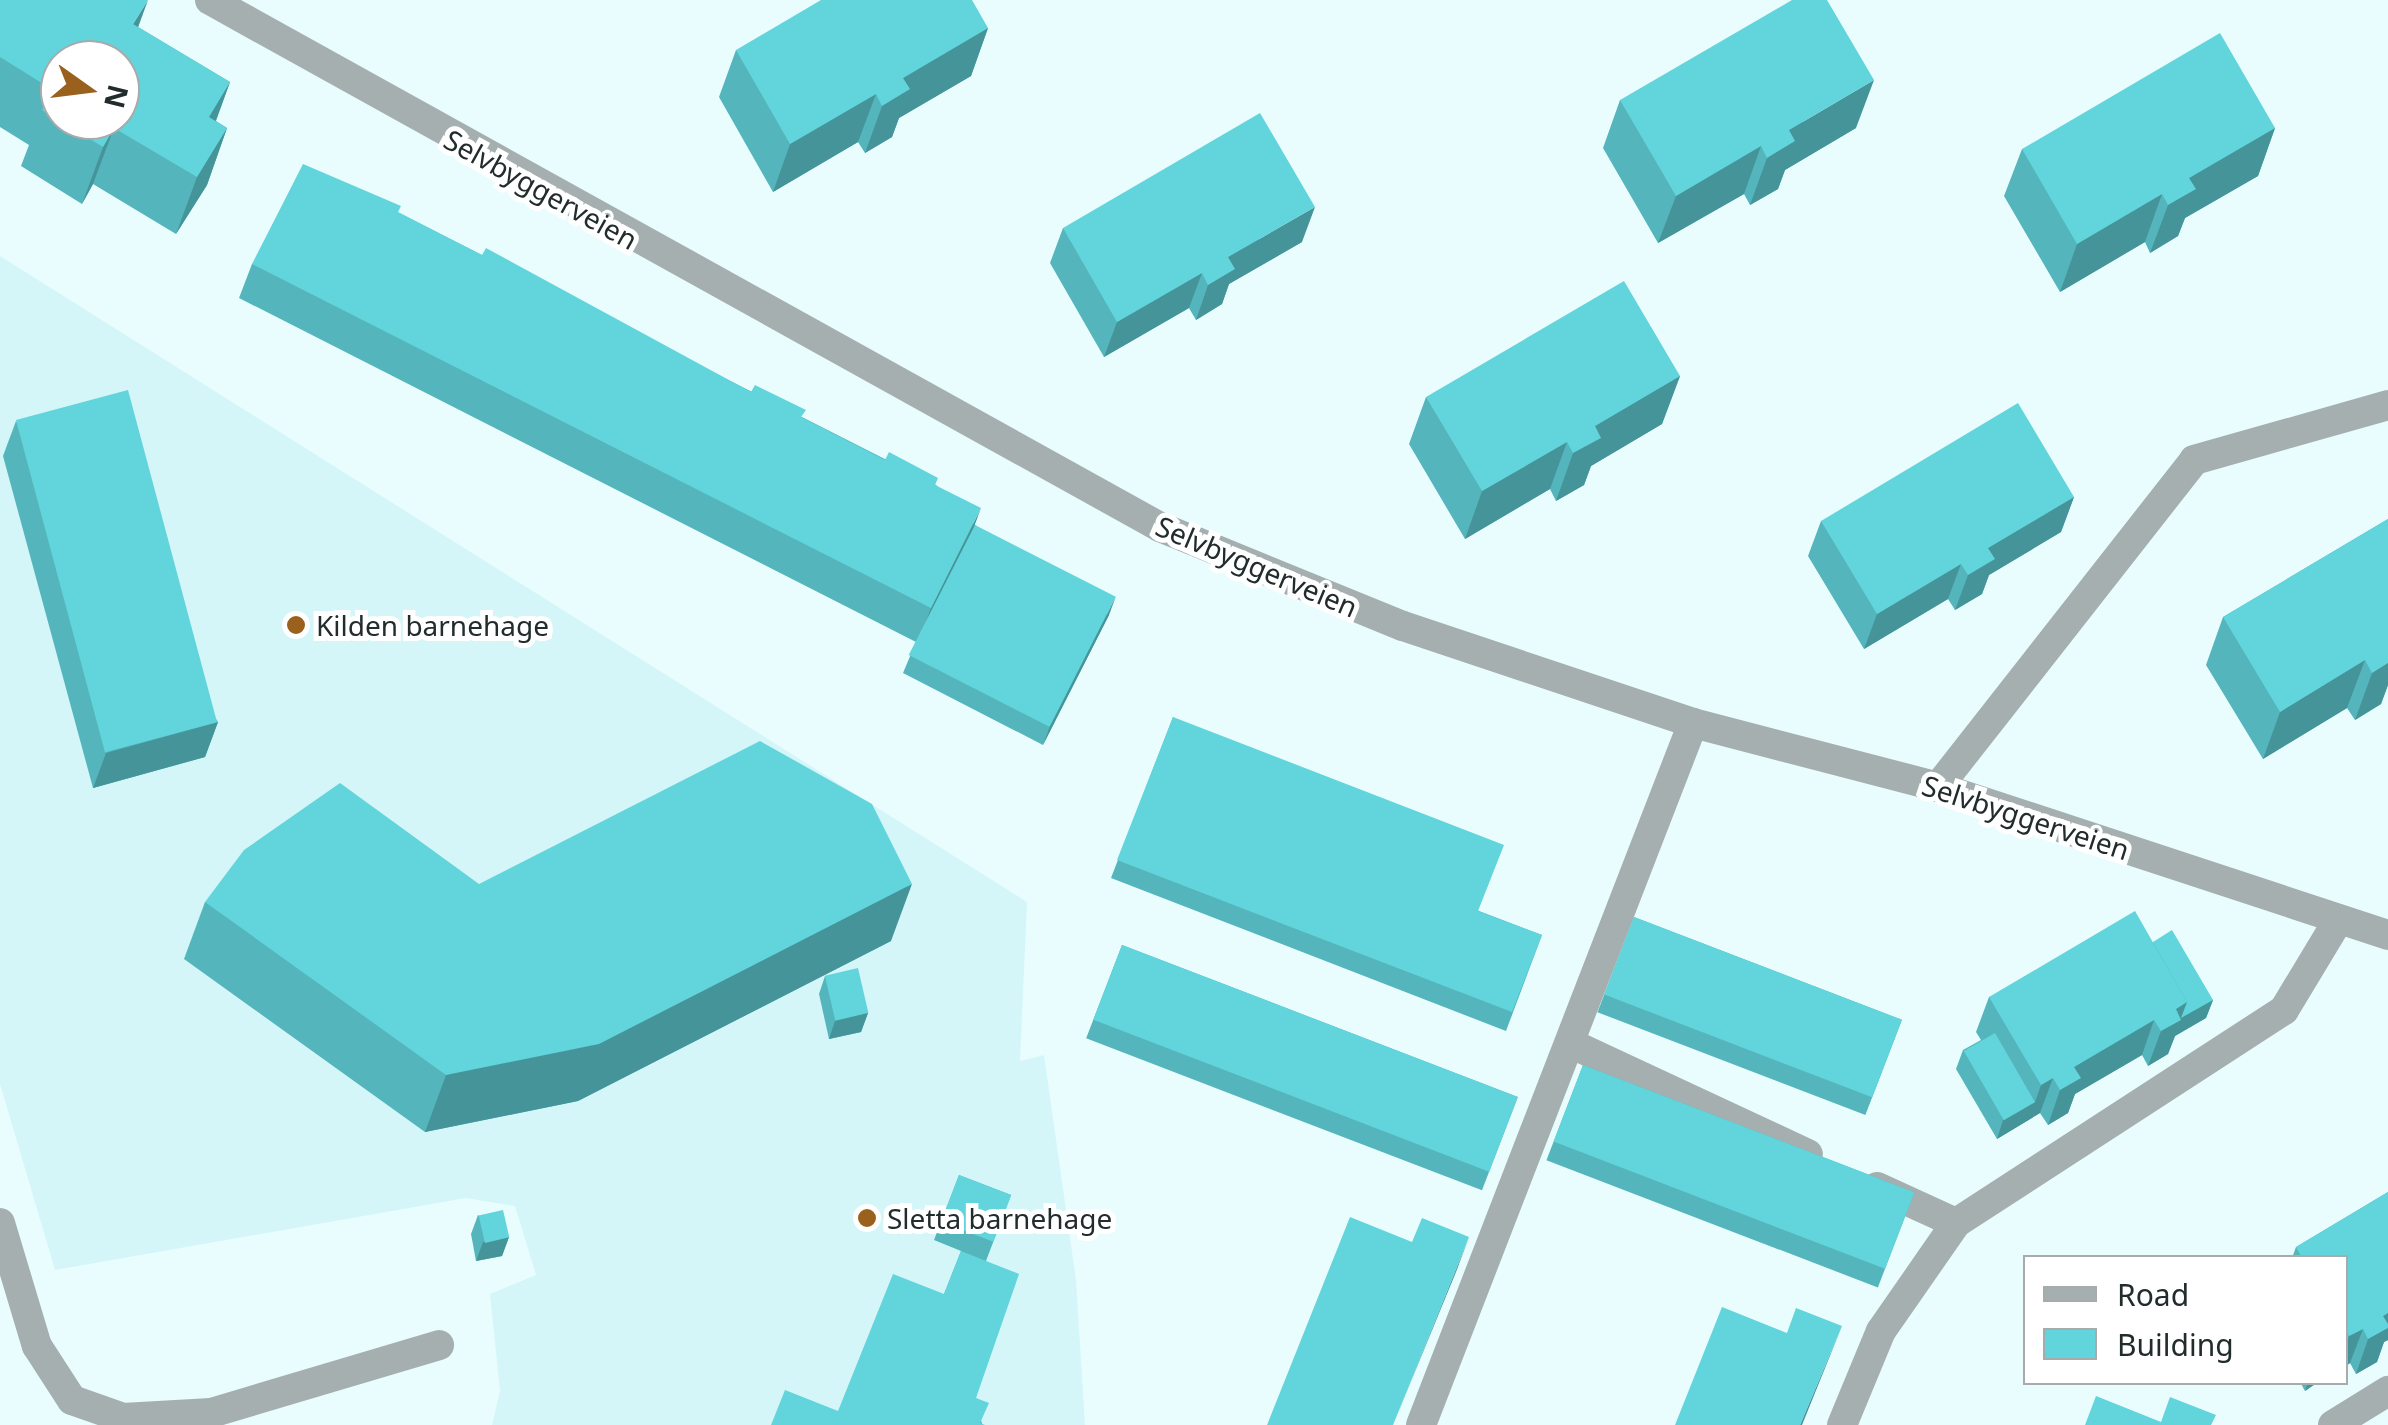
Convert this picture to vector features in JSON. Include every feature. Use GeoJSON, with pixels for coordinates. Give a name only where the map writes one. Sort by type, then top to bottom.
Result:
{"type":"FeatureCollection","features":[{"type":"Feature","properties":{"kind":"street","name":"Selvbyggerveien"},"geometry":{"type":"LineString","coordinates":[[210,0],[1160,527],[1403,626],[1694,723],[1938,787],[2388,935]]}},
{"type":"Feature","properties":{"kind":"street"},"geometry":{"type":"LineString","coordinates":[[1938,787],[2194,460],[2388,405]]}},
{"type":"Feature","properties":{"kind":"street"},"geometry":{"type":"LineString","coordinates":[[1421,1425],[1574,1045],[1694,723]]}},
{"type":"Feature","properties":{"kind":"street"},"geometry":{"type":"LineString","coordinates":[[1842,1425],[1882,1331],[1956,1224],[2284,1010],[2340,920]]}},
{"type":"Feature","properties":{"kind":"street"},"geometry":{"type":"LineString","coordinates":[[1574,1045],[1956,1224]]}},
{"type":"Feature","properties":{"kind":"street"},"geometry":{"type":"LineString","coordinates":[[0,1224],[45,1358],[72,1400],[122,1418],[211,1413],[439,1345]]}},
{"type":"Feature","properties":{"kind":"street"},"geometry":{"type":"LineString","coordinates":[[2332,1425],[2388,1392]]}},
{"type":"Feature","properties":{"kind":"shaded area","name":"Kilden barnehage"},"geometry":{"type":"Polygon","coordinates":[[[0,256],[1027,902],[1020,1061],[1044,1055],[1076,1280],[1085,1425],[492,1425],[500,1391],[490,1294],[536,1275],[515,1206],[466,1198],[55,1270],[0,1084],[0,256]]]}},
{"type":"Feature","properties":{"kind":"building"},"geometry":{"type":"Polygon","coordinates":[[[0,0],[148,0],[133,24],[230,82],[209,117],[227,128],[197,177],[134,140],[140,140],[140,40],[40,40],[40,82],[0,57],[0,0]]]}},
{"type":"Feature","properties":{"kind":"building"},"geometry":{"type":"Polygon","coordinates":[[[821,0],[972,0],[988,28],[903,78],[910,89],[882,106],[876,94],[790,144],[736,50],[821,0]]]}},
{"type":"Feature","properties":{"kind":"building"},"geometry":{"type":"Polygon","coordinates":[[[1792,0],[1827,0],[1874,80],[1789,130],[1795,141],[1767,158],[1761,146],[1676,196],[1620,100],[1792,0]]]}},
{"type":"Feature","properties":{"kind":"building"},"geometry":{"type":"Polygon","coordinates":[[[2220,33],[2275,128],[2189,178],[2196,189],[2168,205],[2162,194],[2077,244],[2022,149],[2220,33]]]}},
{"type":"Feature","properties":{"kind":"building"},"geometry":{"type":"Polygon","coordinates":[[[1260,113],[1315,207],[1228,257],[1235,269],[1208,285],[1202,273],[1117,322],[1063,228],[1260,113]]]}},
{"type":"Feature","properties":{"kind":"building"},"geometry":{"type":"Polygon","coordinates":[[[303,164],[401,206],[398,212],[482,255],[486,248],[751,392],[755,385],[806,410],[801,417],[885,460],[889,452],[938,478],[935,485],[981,508],[931,608],[252,264],[303,164]]]}},
{"type":"Feature","properties":{"kind":"building"},"geometry":{"type":"Polygon","coordinates":[[[1624,281],[1680,376],[1595,426],[1601,438],[1573,453],[1567,442],[1482,491],[1426,397],[1624,281]]]}},
{"type":"Feature","properties":{"kind":"building"},"geometry":{"type":"Polygon","coordinates":[[[128,390],[217,722],[105,752],[16,420],[128,390]]]}},
{"type":"Feature","properties":{"kind":"building"},"geometry":{"type":"Polygon","coordinates":[[[2018,403],[2074,497],[1988,548],[1995,559],[1968,575],[1961,564],[1877,614],[1821,521],[2018,403]]]}},
{"type":"Feature","properties":{"kind":"building"},"geometry":{"type":"Polygon","coordinates":[[[2388,519],[2388,663],[2372,673],[2365,660],[2280,712],[2223,617],[2388,519]]]}},
{"type":"Feature","properties":{"kind":"building"},"geometry":{"type":"Polygon","coordinates":[[[975,525],[1116,597],[1049,727],[909,655],[975,525]]]}},
{"type":"Feature","properties":{"kind":"building"},"geometry":{"type":"Polygon","coordinates":[[[1173,717],[1504,845],[1478,911],[1542,935],[1512,1012],[1117,860],[1173,717]]]}},
{"type":"Feature","properties":{"kind":"building"},"geometry":{"type":"Polygon","coordinates":[[[760,741],[872,804],[912,884],[599,1044],[446,1075],[205,902],[244,850],[340,783],[479,884],[760,741]]]}},
{"type":"Feature","properties":{"kind":"building"},"geometry":{"type":"Polygon","coordinates":[[[2135,911],[2187,1002],[2176,1009],[2181,1020],[2161,1031],[2154,1020],[2074,1067],[2081,1078],[2060,1090],[2053,1078],[2041,1085],[1989,997],[2135,911]]]}},
{"type":"Feature","properties":{"kind":"building"},"geometry":{"type":"Polygon","coordinates":[[[1634,917],[1902,1020],[1872,1097],[1604,994],[1634,917]]]}},
{"type":"Feature","properties":{"kind":"building"},"geometry":{"type":"Polygon","coordinates":[[[2172,930],[2213,1000],[2181,1018],[2187,1002],[2153,942],[2172,930]]]}},
{"type":"Feature","properties":{"kind":"building"},"geometry":{"type":"Polygon","coordinates":[[[1122,945],[1518,1097],[1489,1172],[1093,1020],[1122,945]]]}},
{"type":"Feature","properties":{"kind":"building"},"geometry":{"type":"Polygon","coordinates":[[[858,968],[868,1013],[835,1020],[825,976],[858,968]]]}},
{"type":"Feature","properties":{"kind":"building"},"geometry":{"type":"Polygon","coordinates":[[[1995,1033],[2035,1102],[2004,1120],[1964,1051],[1995,1033]]]}},
{"type":"Feature","properties":{"kind":"building"},"geometry":{"type":"Polygon","coordinates":[[[1583,1065],[1914,1192],[1885,1269],[1554,1142],[1583,1065]]]}},
{"type":"Feature","properties":{"kind":"building"},"geometry":{"type":"Polygon","coordinates":[[[959,1175],[1011,1195],[993,1242],[941,1222],[959,1175]]]}},
{"type":"Feature","properties":{"kind":"building"},"geometry":{"type":"Polygon","coordinates":[[[2388,1192],[2388,1313],[2383,1316],[2388,1328],[2368,1339],[2363,1329],[2349,1336],[2348,1255],[2300,1255],[2296,1247],[2388,1192]]]}},
{"type":"Feature","properties":{"kind":"building"},"geometry":{"type":"Polygon","coordinates":[[[503,1210],[509,1237],[485,1243],[479,1216],[503,1210]]]}},
{"type":"Feature","properties":{"kind":"building"},"geometry":{"type":"Polygon","coordinates":[[[1350,1217],[1412,1242],[1422,1218],[1469,1237],[1393,1425],[1267,1425],[1350,1217]]]}},
{"type":"Feature","properties":{"kind":"building"},"geometry":{"type":"Polygon","coordinates":[[[961,1251],[1019,1274],[976,1398],[989,1403],[980,1423],[985,1425],[771,1425],[785,1390],[838,1411],[893,1274],[944,1294],[961,1251]]]}},
{"type":"Feature","properties":{"kind":"building"},"geometry":{"type":"Polygon","coordinates":[[[1722,1307],[1787,1333],[1796,1308],[1842,1326],[1800,1425],[1675,1425],[1722,1307]]]}},
{"type":"Feature","properties":{"kind":"building"},"geometry":{"type":"Polygon","coordinates":[[[2096,1396],[2161,1422],[2170,1397],[2216,1415],[2211,1425],[2085,1425],[2096,1396]]]}},
{"type":"Feature","properties":{"kind":"place","name":"Kilden barnehage"},"geometry":{"type":"Point","coordinates":[296,625]}},
{"type":"Feature","properties":{"kind":"place","name":"Sletta barnehage"},"geometry":{"type":"Point","coordinates":[867,1218]}}]}
